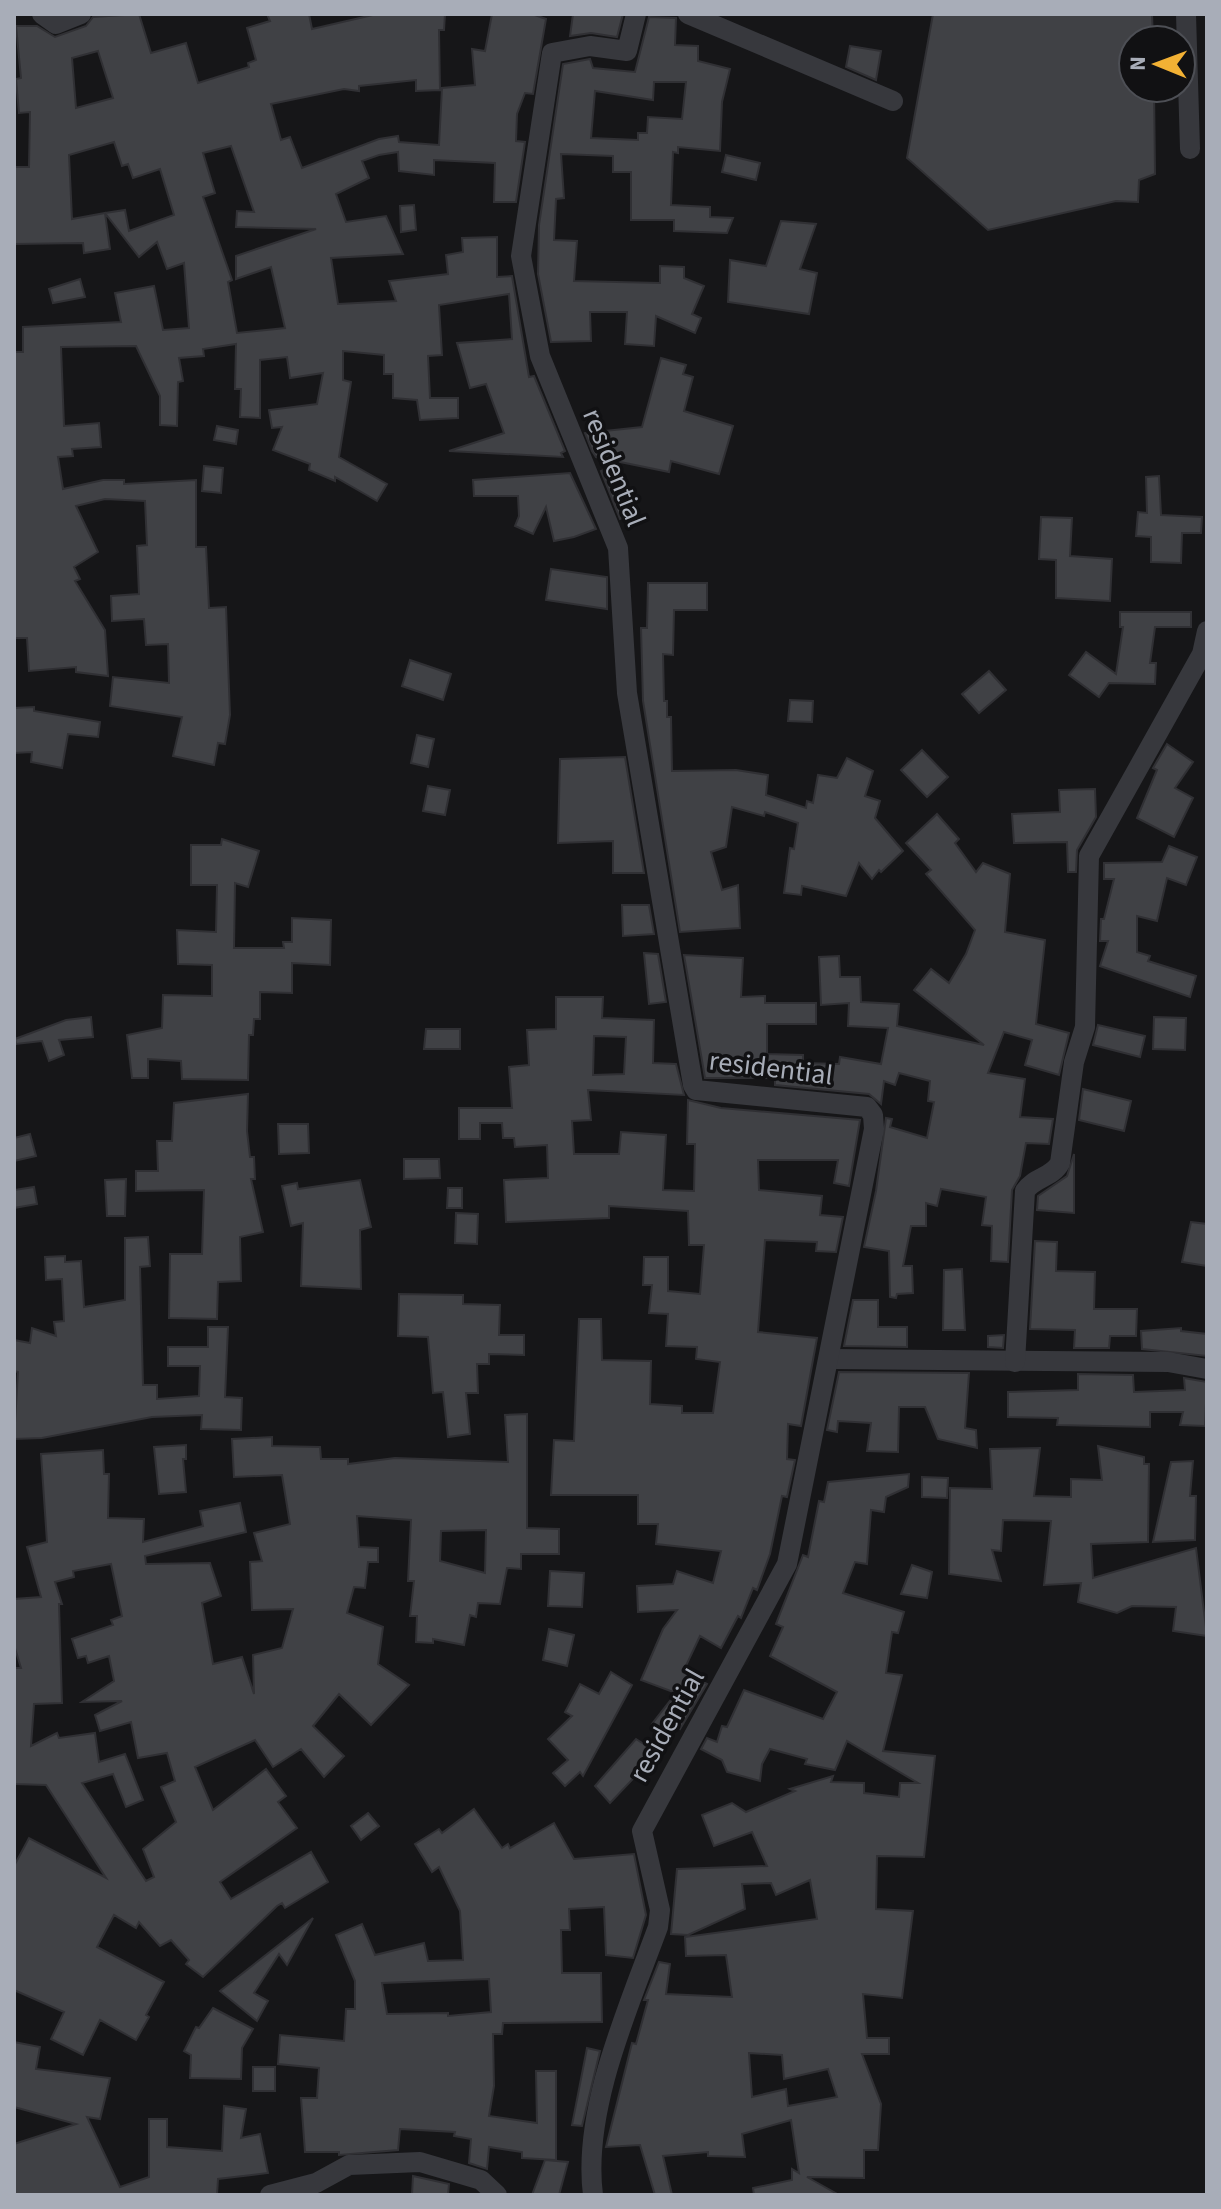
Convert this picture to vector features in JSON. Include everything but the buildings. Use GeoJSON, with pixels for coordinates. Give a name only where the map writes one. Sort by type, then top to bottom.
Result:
{"type":"FeatureCollection","features":[{"type":"Feature","properties":{"kind":"street"},"geometry":{"type":"LineString","coordinates":[[42,14],[56,24],[81,14]]}},
{"type":"Feature","properties":{"kind":"street","name":"residential"},"geometry":{"type":"LineString","coordinates":[[593,2195],[590,2172],[606,2068],[658,1927],[660,1910],[642,1831],[787,1564],[831,1359],[874,1129],[873,1115],[867,1107],[696,1090],[693,1085],[627,693],[618,548],[540,356],[521,256],[552,53],[590,46],[627,51],[636,14]]}},
{"type":"Feature","properties":{"kind":"street"},"geometry":{"type":"LineString","coordinates":[[688,14],[893,101]]}},
{"type":"Feature","properties":{"kind":"street"},"geometry":{"type":"LineString","coordinates":[[1186,14],[1190,149]]}},
{"type":"Feature","properties":{"kind":"street"},"geometry":{"type":"LineString","coordinates":[[1015,1362],[1025,1191],[1031,1182],[1055,1172],[1060,1163],[1074,1062],[1085,1027],[1089,856],[1202,654],[1207,631]]}},
{"type":"Feature","properties":{"kind":"street"},"geometry":{"type":"LineString","coordinates":[[831,1359],[1168,1362],[1207,1369]]}},
{"type":"Feature","properties":{"kind":"street"},"geometry":{"type":"LineString","coordinates":[[270,2195],[316,2183],[349,2165],[420,2162],[481,2180],[497,2195]]}}]}
